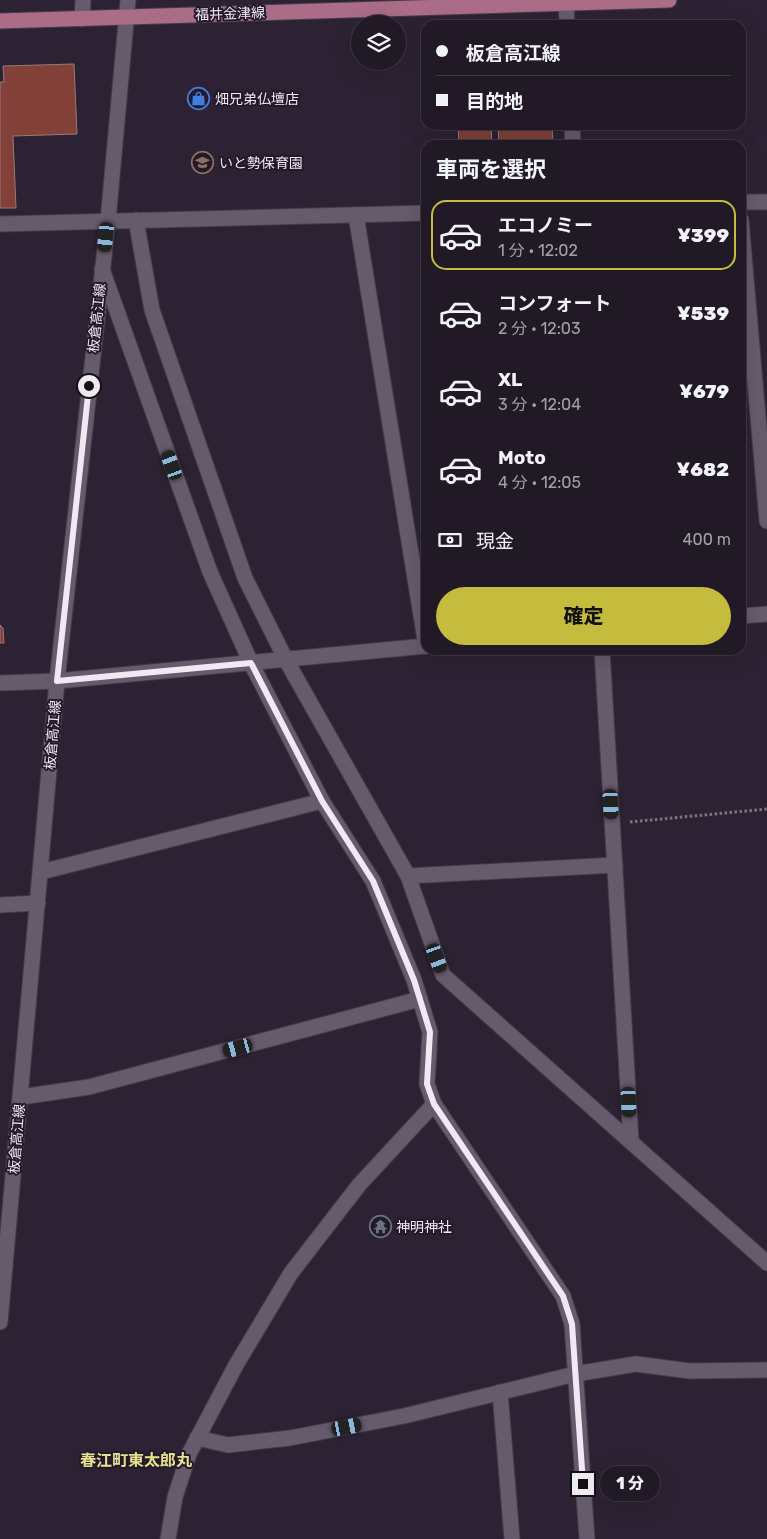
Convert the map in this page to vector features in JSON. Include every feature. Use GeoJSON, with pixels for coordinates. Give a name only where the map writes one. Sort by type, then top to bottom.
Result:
{"type":"FeatureCollection","features":[{"type":"Feature","properties":{"kind":"main road","name":"福井金津線"},"geometry":{"type":"LineString","coordinates":[[0,21],[669,0]]}},
{"type":"Feature","properties":{"kind":"street"},"geometry":{"type":"LineString","coordinates":[[82,19],[83,0]]}},
{"type":"Feature","properties":{"kind":"street","name":"板倉高江線"},"geometry":{"type":"LineString","coordinates":[[0,1322],[57,681],[108,221],[128,0]]}},
{"type":"Feature","properties":{"kind":"street"},"geometry":{"type":"LineString","coordinates":[[566,2],[568,20]]}},
{"type":"Feature","properties":{"kind":"street"},"geometry":{"type":"LineString","coordinates":[[746,202],[767,202]]}},
{"type":"Feature","properties":{"kind":"street"},"geometry":{"type":"LineString","coordinates":[[0,224],[421,213]]}},
{"type":"Feature","properties":{"kind":"street"},"geometry":{"type":"LineString","coordinates":[[356,215],[421,615]]}},
{"type":"Feature","properties":{"kind":"street"},"geometry":{"type":"LineString","coordinates":[[136,220],[152,310],[245,578],[286,660],[408,876],[443,975],[767,1263]]}},
{"type":"Feature","properties":{"kind":"street"},"geometry":{"type":"LineString","coordinates":[[102,269],[210,572],[251,663],[322,801],[373,881],[414,980],[430,1032],[427,1084],[434,1104],[563,1296],[572,1324],[587,1539]]}},
{"type":"Feature","properties":{"kind":"street"},"geometry":{"type":"LineString","coordinates":[[746,278],[767,521]]}},
{"type":"Feature","properties":{"kind":"street"},"geometry":{"type":"LineString","coordinates":[[746,616],[767,614]]}},
{"type":"Feature","properties":{"kind":"street"},"geometry":{"type":"LineString","coordinates":[[0,683],[57,681],[421,646]]}},
{"type":"Feature","properties":{"kind":"street"},"geometry":{"type":"LineString","coordinates":[[602,655],[631,1141]]}},
{"type":"Feature","properties":{"kind":"street"},"geometry":{"type":"LineString","coordinates":[[41,872],[322,801]]}},
{"type":"Feature","properties":{"kind":"street"},"geometry":{"type":"LineString","coordinates":[[408,876],[615,865]]}},
{"type":"Feature","properties":{"kind":"street"},"geometry":{"type":"LineString","coordinates":[[0,905],[38,903]]}},
{"type":"Feature","properties":{"kind":"street"},"geometry":{"type":"LineString","coordinates":[[21,1096],[89,1087],[420,999]]}},
{"type":"Feature","properties":{"kind":"street"},"geometry":{"type":"LineString","coordinates":[[168,1539],[175,1496],[189,1454],[236,1365],[291,1273],[358,1185],[434,1104]]}},
{"type":"Feature","properties":{"kind":"street"},"geometry":{"type":"LineString","coordinates":[[197,1438],[228,1445],[290,1438],[404,1416],[576,1374],[636,1364],[690,1371],[767,1370]]}},
{"type":"Feature","properties":{"kind":"street"},"geometry":{"type":"LineString","coordinates":[[500,1392],[512,1539]]}},
{"type":"Feature","properties":{"kind":"path"},"geometry":{"type":"LineString","coordinates":[[612,823],[767,809]]}},
{"type":"Feature","properties":{"kind":"building"},"geometry":{"type":"Polygon","coordinates":[[[74,64],[77,134],[13,136],[16,208],[0,208],[0,82],[4,82],[3,66],[74,64]]]}},
{"type":"Feature","properties":{"kind":"building"},"geometry":{"type":"Polygon","coordinates":[[[458,130],[491,130],[492,140],[459,140],[458,130]]]}},
{"type":"Feature","properties":{"kind":"building"},"geometry":{"type":"Polygon","coordinates":[[[498,130],[552,130],[553,140],[499,140],[498,130]]]}},
{"type":"Feature","properties":{"kind":"building"},"geometry":{"type":"Polygon","coordinates":[[[0,625],[3,628],[4,643],[0,643],[0,625]]]}},
{"type":"Feature","properties":{"kind":"place","name":"畑兄弟仏壇店"},"geometry":{"type":"Point","coordinates":[199,99]}},
{"type":"Feature","properties":{"kind":"place","name":"いと勢保育園"},"geometry":{"type":"Point","coordinates":[203,163]}},
{"type":"Feature","properties":{"kind":"place","name":"神明神社"},"geometry":{"type":"Point","coordinates":[380,1227]}},
{"type":"Feature","properties":{"kind":"district","name":"春江町東太郎丸"},"geometry":{"type":"Point","coordinates":[136,1460]}},
{"type":"Feature","properties":{"kind":"route"},"geometry":{"type":"LineString","coordinates":[[89,386],[57,681],[251,663],[322,801],[373,881],[414,980],[430,1032],[427,1084],[434,1104],[563,1296],[572,1324],[583,1484]]}}]}
